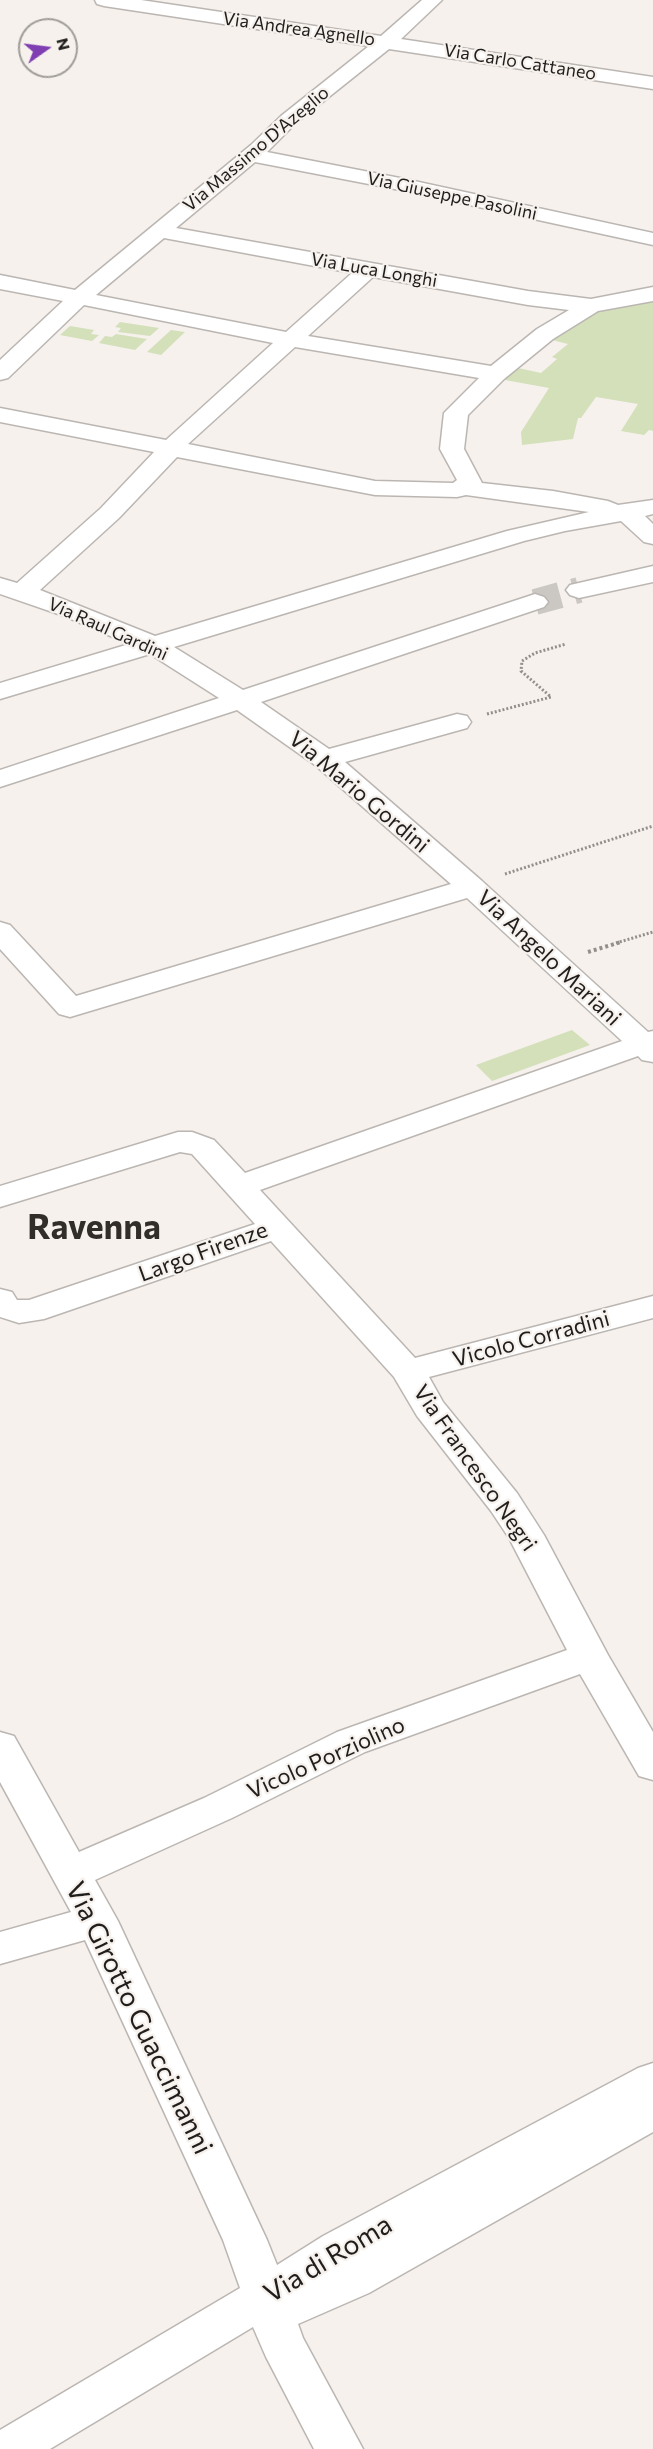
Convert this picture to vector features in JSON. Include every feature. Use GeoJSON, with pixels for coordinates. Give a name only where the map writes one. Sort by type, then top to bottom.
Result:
{"type":"FeatureCollection","features":[{"type":"Feature","properties":{"kind":"street","name":"Via Andrea Agnello"},"geometry":{"type":"LineString","coordinates":[[104,0],[386,42]]}},
{"type":"Feature","properties":{"kind":"street"},"geometry":{"type":"LineString","coordinates":[[225,18],[249,0]]}},
{"type":"Feature","properties":{"kind":"street","name":"Via Massimo D'Azeglio"},"geometry":{"type":"LineString","coordinates":[[0,373],[79,298],[250,155],[288,120],[386,42],[433,0]]}},
{"type":"Feature","properties":{"kind":"street","name":"Via Carlo Cattaneo"},"geometry":{"type":"LineString","coordinates":[[386,42],[653,83]]}},
{"type":"Feature","properties":{"kind":"street","name":"Via Giuseppe Pasolini"},"geometry":{"type":"LineString","coordinates":[[250,155],[405,185],[653,239]]}},
{"type":"Feature","properties":{"kind":"street","name":"Via Luca Longhi"},"geometry":{"type":"LineString","coordinates":[[158,231],[528,298],[591,306]]}},
{"type":"Feature","properties":{"kind":"street"},"geometry":{"type":"LineString","coordinates":[[11,589],[110,513],[172,448],[369,269]]}},
{"type":"Feature","properties":{"kind":"street"},"geometry":{"type":"LineString","coordinates":[[0,282],[291,340],[496,374]]}},
{"type":"Feature","properties":{"kind":"street"},"geometry":{"type":"LineString","coordinates":[[465,489],[470,483],[452,449],[456,412],[496,374],[545,334],[591,306],[653,294]]}},
{"type":"Feature","properties":{"kind":"street"},"geometry":{"type":"LineString","coordinates":[[0,416],[375,488],[465,489],[553,498],[625,512],[653,537]]}},
{"type":"Feature","properties":{"kind":"street"},"geometry":{"type":"LineString","coordinates":[[465,489],[485,495],[520,535]]}},
{"type":"Feature","properties":{"kind":"street"},"geometry":{"type":"LineString","coordinates":[[0,691],[520,535],[653,507]]}},
{"type":"Feature","properties":{"kind":"street"},"geometry":{"type":"LineString","coordinates":[[579,590],[653,574]]}},
{"type":"Feature","properties":{"kind":"street","name":"Via Raul Gardini"},"geometry":{"type":"LineString","coordinates":[[11,589],[153,645],[242,701]]}},
{"type":"Feature","properties":{"kind":"street"},"geometry":{"type":"LineString","coordinates":[[0,779],[242,701],[535,602]]}},
{"type":"Feature","properties":{"kind":"street","name":"Via Mario Gordini"},"geometry":{"type":"LineString","coordinates":[[242,701],[325,759],[484,882]]}},
{"type":"Feature","properties":{"kind":"street"},"geometry":{"type":"LineString","coordinates":[[325,759],[457,722]]}},
{"type":"Feature","properties":{"kind":"street"},"geometry":{"type":"LineString","coordinates":[[0,931],[70,1008],[484,882]]}},
{"type":"Feature","properties":{"kind":"street","name":"Via Angelo Mariani"},"geometry":{"type":"LineString","coordinates":[[484,882],[649,1046]]}},
{"type":"Feature","properties":{"kind":"street"},"geometry":{"type":"LineString","coordinates":[[240,1186],[649,1046]]}},
{"type":"Feature","properties":{"kind":"street","name":"Largo Firenze"},"geometry":{"type":"LineString","coordinates":[[0,1197],[178,1142],[192,1142],[203,1147],[277,1228],[32,1311],[19,1312],[4,1306],[0,1300]]}},
{"type":"Feature","properties":{"kind":"street","name":"Via Francesco Negri"},"geometry":{"type":"LineString","coordinates":[[277,1228],[408,1371],[429,1408],[504,1502],[526,1535],[589,1656],[653,1766]]}},
{"type":"Feature","properties":{"kind":"street","name":"Vicolo Corradini"},"geometry":{"type":"LineString","coordinates":[[408,1371],[653,1307]]}},
{"type":"Feature","properties":{"kind":"street","name":"Vicolo Porziolino"},"geometry":{"type":"LineString","coordinates":[[69,1874],[218,1808],[351,1742],[589,1656]]}},
{"type":"Feature","properties":{"kind":"street","name":"Via Girotto Guaccimanni"},"geometry":{"type":"LineString","coordinates":[[0,1746],[97,1921],[245,2240],[282,2343],[339,2449]]}},
{"type":"Feature","properties":{"kind":"street"},"geometry":{"type":"LineString","coordinates":[[0,1948],[97,1921]]}},
{"type":"Feature","properties":{"kind":"street","name":"Via di Roma"},"geometry":{"type":"LineString","coordinates":[[9,2449],[267,2306],[339,2249],[653,2080]]}},
{"type":"Feature","properties":{"kind":"street"},"geometry":{"type":"LineString","coordinates":[[267,2306],[353,2279],[653,2110]]}},
{"type":"Feature","properties":{"kind":"path"},"geometry":{"type":"LineString","coordinates":[[457,722],[551,697],[521,671],[522,661],[535,653],[566,644]]}},
{"type":"Feature","properties":{"kind":"path"},"geometry":{"type":"LineString","coordinates":[[484,882],[653,826]]}},
{"type":"Feature","properties":{"kind":"path"},"geometry":{"type":"LineString","coordinates":[[580,955],[653,932]]}},
{"type":"Feature","properties":{"kind":"green space"},"geometry":{"type":"Polygon","coordinates":[[[653,302],[653,431],[649,430],[644,435],[621,431],[638,404],[596,397],[581,418],[578,418],[573,439],[522,445],[521,432],[549,388],[505,380],[518,368],[541,373],[557,359],[552,357],[568,344],[552,340],[594,313],[653,302]]]}},
{"type":"Feature","properties":{"kind":"green space"},"geometry":{"type":"Polygon","coordinates":[[[120,322],[159,328],[150,336],[118,332],[121,328],[115,327],[120,322]]]}},
{"type":"Feature","properties":{"kind":"green space"},"geometry":{"type":"Polygon","coordinates":[[[70,326],[94,330],[91,334],[99,335],[92,341],[60,335],[70,326]]]}},
{"type":"Feature","properties":{"kind":"green space"},"geometry":{"type":"Polygon","coordinates":[[[171,330],[185,332],[161,355],[147,352],[171,330]]]}},
{"type":"Feature","properties":{"kind":"green space"},"geometry":{"type":"Polygon","coordinates":[[[116,334],[147,339],[135,350],[99,343],[105,336],[112,337],[116,334]]]}},
{"type":"Feature","properties":{"kind":"green space"},"geometry":{"type":"Polygon","coordinates":[[[572,1030],[590,1045],[492,1081],[476,1065],[572,1030]]]}},
{"type":"Feature","properties":{"kind":"tunnel"},"geometry":{"type":"LineString","coordinates":[[535,602],[579,590]]}},
{"type":"Feature","properties":{"kind":"district","name":"Ravenna"},"geometry":{"type":"Point","coordinates":[94,1228]}}]}
